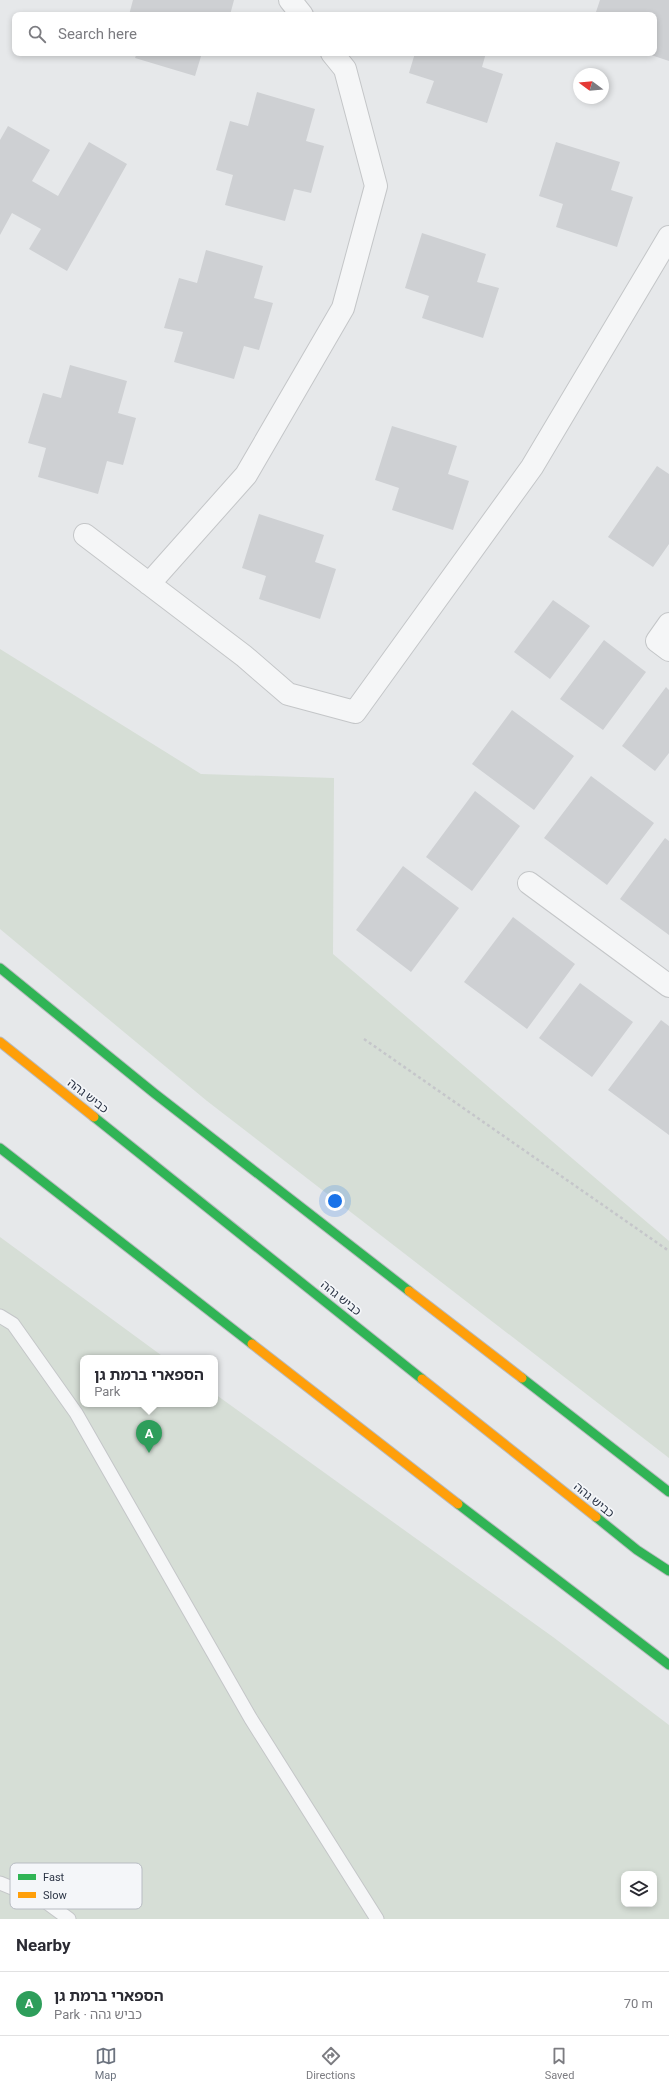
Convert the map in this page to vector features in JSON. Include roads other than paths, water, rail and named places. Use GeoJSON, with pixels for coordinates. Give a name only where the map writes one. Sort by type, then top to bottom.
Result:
{"type":"FeatureCollection","features":[{"type":"Feature","properties":{"kind":"highway"},"geometry":{"type":"LineString","coordinates":[[0,968],[160,1098],[669,1492]]}},
{"type":"Feature","properties":{"kind":"highway","name":"כביש גהה"},"geometry":{"type":"LineString","coordinates":[[0,1042],[637,1550],[669,1572]]}},
{"type":"Feature","properties":{"kind":"highway"},"geometry":{"type":"LineString","coordinates":[[0,1148],[600,1614],[669,1665]]}},
{"type":"Feature","properties":{"kind":"street"},"geometry":{"type":"LineString","coordinates":[[290,0],[300,12]]}},
{"type":"Feature","properties":{"kind":"street"},"geometry":{"type":"LineString","coordinates":[[149,584],[246,475],[343,308],[376,186],[345,69],[334,56]]}},
{"type":"Feature","properties":{"kind":"street"},"geometry":{"type":"LineString","coordinates":[[85,535],[244,656],[288,694],[355,712],[532,467],[669,237]]}},
{"type":"Feature","properties":{"kind":"street"},"geometry":{"type":"LineString","coordinates":[[669,624],[657,641],[669,650]]}},
{"type":"Feature","properties":{"kind":"street"},"geometry":{"type":"LineString","coordinates":[[529,883],[669,986]]}},
{"type":"Feature","properties":{"kind":"lane"},"geometry":{"type":"LineString","coordinates":[[0,1316],[13,1324],[76,1413],[251,1719],[374,1918]]}},
{"type":"Feature","properties":{"kind":"lane"},"geometry":{"type":"LineString","coordinates":[[0,1883],[10,1887]]}},
{"type":"Feature","properties":{"kind":"lane"},"geometry":{"type":"LineString","coordinates":[[55,1909],[69,1919]]}},
{"type":"Feature","properties":{"kind":"place","name":"הספארי ברמת גן"},"geometry":{"type":"Point","coordinates":[149,1453]}}]}
